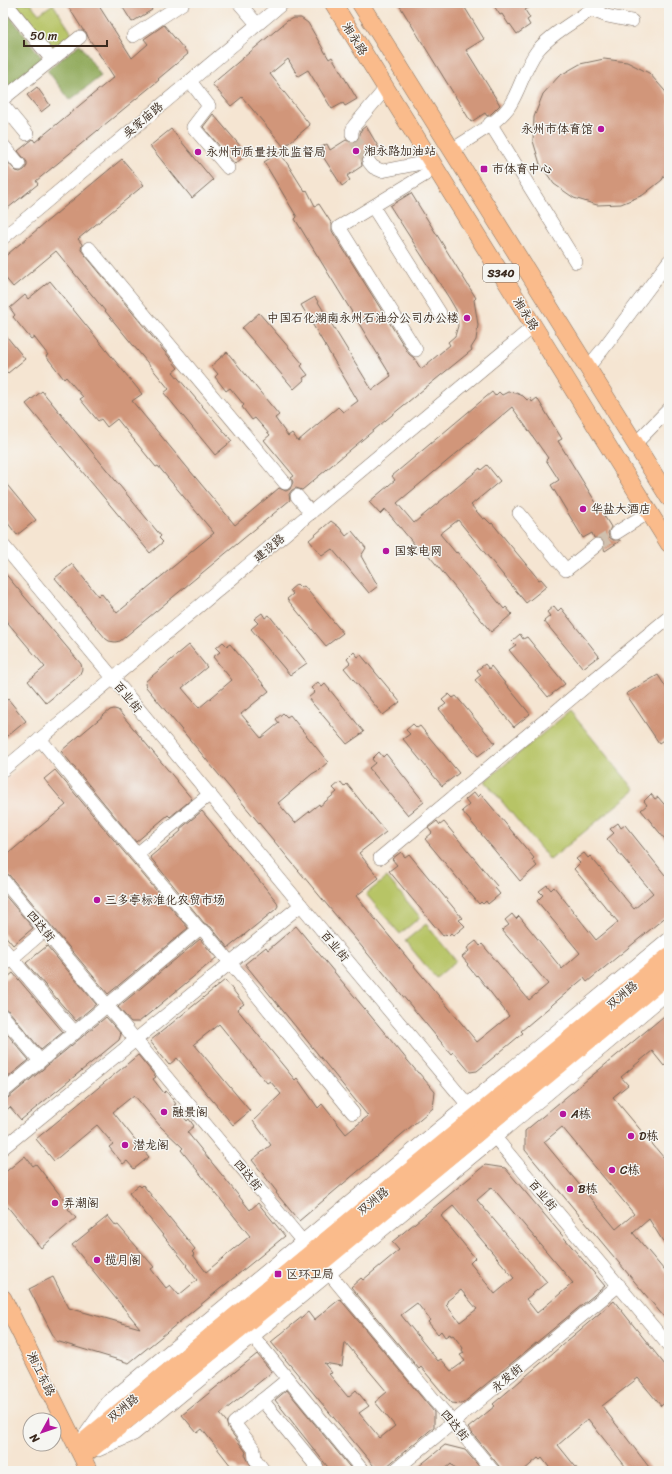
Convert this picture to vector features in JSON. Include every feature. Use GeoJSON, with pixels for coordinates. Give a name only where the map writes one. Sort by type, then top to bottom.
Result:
{"type":"FeatureCollection","features":[{"type":"Feature","properties":{"kind":"main road","name":"湘永路"},"geometry":{"type":"LineString","coordinates":[[332,3],[669,544]]}},
{"type":"Feature","properties":{"kind":"main road","name":"湘永路"},"geometry":{"type":"LineString","coordinates":[[360,3],[669,498]]}},
{"type":"Feature","properties":{"kind":"main road","name":"双洲路"},"geometry":{"type":"LineString","coordinates":[[82,1458],[316,1258],[481,1121],[669,956]]}},
{"type":"Feature","properties":{"kind":"main road","name":"双洲路"},"geometry":{"type":"LineString","coordinates":[[481,1121],[669,974]]}},
{"type":"Feature","properties":{"kind":"main road","name":"双洲路"},"geometry":{"type":"LineString","coordinates":[[82,1458],[249,1331],[316,1258]]}},
{"type":"Feature","properties":{"kind":"main road","name":"湘江东路"},"geometry":{"type":"LineString","coordinates":[[3,1298],[82,1458]]}},
{"type":"Feature","properties":{"kind":"street"},"geometry":{"type":"LineString","coordinates":[[6,3],[52,60]]}},
{"type":"Feature","properties":{"kind":"street"},"geometry":{"type":"LineString","coordinates":[[133,36],[183,3]]}},
{"type":"Feature","properties":{"kind":"street"},"geometry":{"type":"LineString","coordinates":[[239,3],[257,24]]}},
{"type":"Feature","properties":{"kind":"street","name":"吴家庙路"},"geometry":{"type":"LineString","coordinates":[[3,238],[283,3]]}},
{"type":"Feature","properties":{"kind":"street"},"geometry":{"type":"LineString","coordinates":[[452,150],[500,117],[508,107],[530,61],[538,50],[562,30],[595,7],[607,16],[632,21]]}},
{"type":"Feature","properties":{"kind":"street"},"geometry":{"type":"LineString","coordinates":[[3,99],[80,37]]}},
{"type":"Feature","properties":{"kind":"street"},"geometry":{"type":"LineString","coordinates":[[190,81],[209,106],[193,127],[228,168]]}},
{"type":"Feature","properties":{"kind":"street"},"geometry":{"type":"LineString","coordinates":[[352,135],[354,126],[386,88]]}},
{"type":"Feature","properties":{"kind":"street"},"geometry":{"type":"LineString","coordinates":[[3,104],[27,134]]}},
{"type":"Feature","properties":{"kind":"street"},"geometry":{"type":"LineString","coordinates":[[490,124],[576,262]]}},
{"type":"Feature","properties":{"kind":"street"},"geometry":{"type":"LineString","coordinates":[[3,145],[19,164]]}},
{"type":"Feature","properties":{"kind":"street"},"geometry":{"type":"LineString","coordinates":[[369,162],[373,167],[382,170],[434,165]]}},
{"type":"Feature","properties":{"kind":"street"},"geometry":{"type":"LineString","coordinates":[[416,350],[339,228],[373,207],[434,165]]}},
{"type":"Feature","properties":{"kind":"street"},"geometry":{"type":"LineString","coordinates":[[373,207],[440,313]]}},
{"type":"Feature","properties":{"kind":"street"},"geometry":{"type":"LineString","coordinates":[[89,248],[285,483]]}},
{"type":"Feature","properties":{"kind":"street"},"geometry":{"type":"LineString","coordinates":[[588,367],[669,261]]}},
{"type":"Feature","properties":{"kind":"street","name":"建设路"},"geometry":{"type":"LineString","coordinates":[[3,770],[534,326]]}},
{"type":"Feature","properties":{"kind":"street"},"geometry":{"type":"LineString","coordinates":[[635,444],[669,409]]}},
{"type":"Feature","properties":{"kind":"street"},"geometry":{"type":"LineString","coordinates":[[297,496],[311,513]]}},
{"type":"Feature","properties":{"kind":"street"},"geometry":{"type":"LineString","coordinates":[[616,533],[649,512]]}},
{"type":"Feature","properties":{"kind":"street"},"geometry":{"type":"LineString","coordinates":[[519,513],[566,570],[597,545]]}},
{"type":"Feature","properties":{"kind":"street","name":"百业街"},"geometry":{"type":"LineString","coordinates":[[3,545],[210,794],[300,905],[669,1346]]}},
{"type":"Feature","properties":{"kind":"street"},"geometry":{"type":"LineString","coordinates":[[380,858],[669,618]]}},
{"type":"Feature","properties":{"kind":"street"},"geometry":{"type":"LineString","coordinates":[[40,739],[199,929],[205,932],[353,1113]]}},
{"type":"Feature","properties":{"kind":"street"},"geometry":{"type":"LineString","coordinates":[[137,854],[210,794]]}},
{"type":"Feature","properties":{"kind":"street","name":"四达街"},"geometry":{"type":"LineString","coordinates":[[3,880],[493,1471]]}},
{"type":"Feature","properties":{"kind":"street"},"geometry":{"type":"LineString","coordinates":[[3,1148],[300,905]]}},
{"type":"Feature","properties":{"kind":"street"},"geometry":{"type":"LineString","coordinates":[[3,1092],[199,929]]}},
{"type":"Feature","properties":{"kind":"street"},"geometry":{"type":"LineString","coordinates":[[7,962],[45,930]]}},
{"type":"Feature","properties":{"kind":"street"},"geometry":{"type":"LineString","coordinates":[[316,1258],[481,1121],[669,938]]}},
{"type":"Feature","properties":{"kind":"street"},"geometry":{"type":"LineString","coordinates":[[3,948],[7,962],[75,1033]]}},
{"type":"Feature","properties":{"kind":"street"},"geometry":{"type":"LineString","coordinates":[[481,1121],[669,992]]}},
{"type":"Feature","properties":{"kind":"street"},"geometry":{"type":"LineString","coordinates":[[3,1016],[40,1061]]}},
{"type":"Feature","properties":{"kind":"street","name":"永发街"},"geometry":{"type":"LineString","coordinates":[[394,1471],[619,1285]]}},
{"type":"Feature","properties":{"kind":"street"},"geometry":{"type":"LineString","coordinates":[[249,1331],[363,1471]]}},
{"type":"Feature","properties":{"kind":"street"},"geometry":{"type":"LineString","coordinates":[[264,1471],[255,1459],[254,1449],[234,1423],[288,1379]]}},
{"type":"Feature","properties":{"kind":"street"},"geometry":{"type":"LineString","coordinates":[[262,1400],[317,1467],[316,1471]]}},
{"type":"Feature","properties":{"kind":"shaded area","name":"三多亭标准化农贸市场"},"geometry":{"type":"Polygon","coordinates":[[[42,750],[191,931],[110,998],[3,869],[3,782],[42,750]]]}},
{"type":"Feature","properties":{"kind":"green space"},"geometry":{"type":"Polygon","coordinates":[[[13,3],[30,3],[39,14],[53,4],[73,35],[52,52],[13,3]]]}},
{"type":"Feature","properties":{"kind":"green space"},"geometry":{"type":"Polygon","coordinates":[[[3,7],[42,58],[42,63],[3,93],[3,7]]]}},
{"type":"Feature","properties":{"kind":"green space"},"geometry":{"type":"Polygon","coordinates":[[[80,44],[101,76],[70,100],[47,70],[80,44]]]}},
{"type":"Feature","properties":{"kind":"green space"},"geometry":{"type":"Polygon","coordinates":[[[570,711],[635,790],[550,860],[485,781],[570,711]]]}},
{"type":"Feature","properties":{"kind":"green space"},"geometry":{"type":"Polygon","coordinates":[[[387,877],[420,917],[400,934],[366,894],[387,877]]]}},
{"type":"Feature","properties":{"kind":"green space"},"geometry":{"type":"Polygon","coordinates":[[[426,924],[456,961],[436,978],[405,941],[426,924]]]}},
{"type":"Feature","properties":{"kind":"building"},"geometry":{"type":"Polygon","coordinates":[[[66,3],[97,3],[132,58],[148,44],[144,39],[164,25],[188,54],[158,79],[159,80],[36,181],[38,184],[3,212],[3,157],[16,171],[20,172],[24,170],[27,166],[27,162],[18,151],[33,139],[35,142],[114,77],[66,3]]]}},
{"type":"Feature","properties":{"kind":"building"},"geometry":{"type":"Polygon","coordinates":[[[120,3],[148,3],[152,10],[132,22],[120,3]]]}},
{"type":"Feature","properties":{"kind":"building"},"geometry":{"type":"Polygon","coordinates":[[[398,3],[462,3],[484,39],[466,50],[500,105],[491,114],[487,116],[485,113],[471,122],[398,3]]]}},
{"type":"Feature","properties":{"kind":"building"},"geometry":{"type":"Polygon","coordinates":[[[492,3],[536,3],[525,10],[530,18],[527,20],[530,25],[517,34],[502,14],[500,15],[492,3]]]}},
{"type":"Feature","properties":{"kind":"building"},"geometry":{"type":"Polygon","coordinates":[[[293,18],[301,18],[308,23],[329,59],[332,57],[357,99],[345,106],[343,103],[332,109],[308,70],[298,76],[288,59],[270,74],[310,125],[284,147],[242,97],[231,106],[212,84],[287,21],[293,18]]]}},
{"type":"Feature","properties":{"kind":"building","name":"永州市体育馆"},"geometry":{"type":"Polygon","coordinates":[[[604,59],[627,62],[649,73],[665,91],[669,98],[669,167],[662,180],[643,195],[621,204],[597,205],[574,198],[554,184],[540,164],[533,141],[534,117],[543,94],[559,76],[580,64],[604,59]]]}},
{"type":"Feature","properties":{"kind":"building"},"geometry":{"type":"Polygon","coordinates":[[[37,87],[50,105],[41,112],[27,95],[37,87]]]}},
{"type":"Feature","properties":{"kind":"building"},"geometry":{"type":"Polygon","coordinates":[[[213,114],[247,154],[235,164],[203,127],[213,114]]]}},
{"type":"Feature","properties":{"kind":"building","name":"湘永路加油站"},"geometry":{"type":"Polygon","coordinates":[[[366,126],[382,153],[376,157],[368,154],[364,156],[361,159],[362,166],[347,176],[350,180],[342,186],[318,149],[327,144],[330,150],[346,140],[352,143],[356,142],[359,139],[361,130],[366,126]]]}},
{"type":"Feature","properties":{"kind":"building"},"geometry":{"type":"Polygon","coordinates":[[[171,129],[213,180],[192,198],[150,146],[171,129]]]}},
{"type":"Feature","properties":{"kind":"building"},"geometry":{"type":"Polygon","coordinates":[[[280,152],[305,192],[307,190],[315,206],[319,204],[332,224],[332,231],[409,354],[414,358],[421,369],[450,345],[448,342],[455,336],[458,326],[456,310],[390,206],[411,193],[476,298],[474,300],[478,325],[476,340],[471,348],[472,350],[302,490],[296,488],[292,490],[289,494],[290,500],[120,641],[109,641],[55,578],[72,564],[98,596],[101,593],[117,613],[214,533],[158,466],[156,467],[117,419],[107,427],[101,419],[98,421],[80,399],[83,397],[66,377],[64,379],[46,356],[48,355],[34,337],[31,339],[13,317],[15,315],[10,308],[25,295],[28,299],[50,281],[142,394],[132,401],[235,525],[279,488],[286,491],[290,489],[293,482],[291,478],[294,476],[264,440],[270,435],[255,418],[252,420],[242,407],[244,405],[230,388],[226,391],[215,377],[218,374],[211,366],[227,352],[279,415],[275,418],[288,436],[292,433],[298,441],[338,407],[343,412],[358,401],[301,305],[315,297],[372,390],[391,376],[295,219],[297,217],[264,162],[280,152]]]}},
{"type":"Feature","properties":{"kind":"building"},"geometry":{"type":"Polygon","coordinates":[[[122,159],[144,185],[78,239],[82,244],[81,250],[178,368],[173,372],[232,441],[215,455],[164,393],[169,389],[56,251],[13,287],[3,275],[3,258],[122,159]]]}},
{"type":"Feature","properties":{"kind":"building"},"geometry":{"type":"Polygon","coordinates":[[[259,313],[303,364],[301,366],[308,375],[303,378],[304,380],[294,389],[242,328],[259,313]]]}},
{"type":"Feature","properties":{"kind":"building"},"geometry":{"type":"Polygon","coordinates":[[[3,332],[25,359],[8,373],[3,368],[3,332]]]}},
{"type":"Feature","properties":{"kind":"building"},"geometry":{"type":"Polygon","coordinates":[[[42,391],[161,536],[159,538],[163,542],[150,553],[26,404],[42,391]]]}},
{"type":"Feature","properties":{"kind":"building"},"geometry":{"type":"Polygon","coordinates":[[[492,392],[495,396],[499,392],[502,395],[508,392],[516,393],[523,396],[527,400],[530,398],[532,402],[537,398],[562,439],[558,441],[611,527],[608,533],[609,537],[613,540],[620,541],[605,551],[605,543],[600,538],[594,538],[592,533],[583,538],[551,485],[559,480],[546,460],[548,458],[512,407],[397,503],[414,523],[480,468],[481,470],[487,465],[500,481],[471,505],[483,519],[485,518],[491,524],[492,523],[539,580],[541,579],[547,586],[526,603],[458,520],[440,534],[456,553],[457,552],[504,609],[506,607],[512,614],[491,632],[422,547],[419,550],[385,509],[380,514],[369,502],[395,480],[392,476],[492,392]]]}},
{"type":"Feature","properties":{"kind":"building"},"geometry":{"type":"Polygon","coordinates":[[[3,480],[36,520],[17,535],[3,517],[3,480]]]}},
{"type":"Feature","properties":{"kind":"building"},"geometry":{"type":"Polygon","coordinates":[[[331,521],[339,527],[346,536],[352,531],[366,548],[361,556],[378,586],[369,593],[332,549],[322,556],[309,540],[331,521]]]}},
{"type":"Feature","properties":{"kind":"building"},"geometry":{"type":"Polygon","coordinates":[[[3,571],[81,664],[82,669],[79,676],[46,703],[28,681],[45,667],[3,617],[3,571]]]}},
{"type":"Feature","properties":{"kind":"building"},"geometry":{"type":"Polygon","coordinates":[[[297,584],[301,588],[304,586],[343,633],[326,646],[287,599],[293,594],[290,590],[297,584]]]}},
{"type":"Feature","properties":{"kind":"building"},"geometry":{"type":"Polygon","coordinates":[[[554,606],[558,611],[561,608],[599,656],[583,668],[544,621],[550,616],[547,612],[554,606]]]}},
{"type":"Feature","properties":{"kind":"building"},"geometry":{"type":"Polygon","coordinates":[[[262,613],[265,618],[269,615],[307,663],[290,675],[251,629],[258,623],[254,619],[262,613]]]}},
{"type":"Feature","properties":{"kind":"building"},"geometry":{"type":"Polygon","coordinates":[[[520,634],[523,639],[527,637],[565,684],[548,697],[509,650],[516,645],[512,641],[520,634]]]}},
{"type":"Feature","properties":{"kind":"building"},"geometry":{"type":"Polygon","coordinates":[[[223,642],[227,646],[230,644],[269,691],[241,714],[261,738],[279,723],[276,719],[283,713],[287,717],[290,715],[328,762],[278,803],[295,823],[337,792],[333,788],[340,782],[344,787],[347,784],[386,832],[359,853],[379,878],[356,896],[477,1042],[509,1016],[462,957],[469,951],[467,948],[476,941],[480,946],[482,944],[529,1000],[548,984],[502,930],[509,925],[505,920],[512,914],[516,919],[519,916],[562,969],[580,953],[537,901],[543,895],[539,891],[547,885],[551,890],[554,887],[596,940],[618,922],[574,869],[580,863],[576,859],[584,853],[588,858],[590,856],[634,909],[653,893],[607,839],[614,833],[610,829],[618,823],[621,828],[625,825],[669,880],[669,914],[587,982],[584,978],[521,1031],[523,1033],[477,1071],[470,1072],[453,1052],[451,1054],[146,687],[146,681],[189,645],[207,667],[182,688],[199,708],[232,680],[213,657],[220,652],[216,648],[223,642]]]}},
{"type":"Feature","properties":{"kind":"building"},"geometry":{"type":"Polygon","coordinates":[[[354,652],[358,657],[361,655],[400,702],[383,715],[344,668],[350,663],[347,659],[354,652]]]}},
{"type":"Feature","properties":{"kind":"building"},"geometry":{"type":"Polygon","coordinates":[[[485,664],[489,669],[491,666],[530,714],[514,727],[475,680],[481,675],[477,670],[485,664]]]}},
{"type":"Feature","properties":{"kind":"building"},"geometry":{"type":"Polygon","coordinates":[[[658,675],[669,692],[669,736],[659,743],[626,694],[658,675]]]}},
{"type":"Feature","properties":{"kind":"building"},"geometry":{"type":"Polygon","coordinates":[[[318,682],[322,687],[325,684],[364,732],[347,744],[308,698],[315,692],[311,688],[318,682]]]}},
{"type":"Feature","properties":{"kind":"building"},"geometry":{"type":"Polygon","coordinates":[[[449,694],[453,698],[456,696],[495,743],[478,756],[439,709],[446,704],[442,700],[449,694]]]}},
{"type":"Feature","properties":{"kind":"building"},"geometry":{"type":"Polygon","coordinates":[[[8,699],[26,721],[3,740],[3,703],[8,699]]]}},
{"type":"Feature","properties":{"kind":"building"},"geometry":{"type":"Polygon","coordinates":[[[110,710],[118,710],[192,799],[170,817],[168,815],[136,842],[61,751],[110,710]]]}},
{"type":"Feature","properties":{"kind":"building"},"geometry":{"type":"Polygon","coordinates":[[[413,724],[417,728],[420,726],[459,773],[442,786],[403,739],[410,734],[406,730],[413,724]]]}},
{"type":"Feature","properties":{"kind":"building"},"geometry":{"type":"Polygon","coordinates":[[[379,752],[383,757],[386,754],[424,802],[408,815],[369,768],[375,763],[372,759],[379,752]]]}},
{"type":"Feature","properties":{"kind":"building","name":"三多亭标准化农贸市场"},"geometry":{"type":"Polygon","coordinates":[[[55,770],[188,928],[108,994],[9,875],[3,872],[3,858],[66,805],[44,779],[55,770]]]}},
{"type":"Feature","properties":{"kind":"building"},"geometry":{"type":"Polygon","coordinates":[[[474,792],[478,797],[481,794],[534,858],[532,860],[537,866],[520,881],[462,811],[469,805],[465,800],[474,792]]]}},
{"type":"Feature","properties":{"kind":"building"},"geometry":{"type":"Polygon","coordinates":[[[651,794],[655,799],[658,797],[669,810],[669,844],[641,810],[647,805],[644,801],[651,794]]]}},
{"type":"Feature","properties":{"kind":"building"},"geometry":{"type":"Polygon","coordinates":[[[202,811],[277,902],[278,906],[228,948],[211,927],[204,923],[150,857],[202,811]]]}},
{"type":"Feature","properties":{"kind":"building"},"geometry":{"type":"Polygon","coordinates":[[[437,821],[440,825],[444,822],[497,886],[495,888],[500,894],[488,904],[486,901],[483,904],[481,902],[479,904],[425,839],[432,833],[428,828],[437,821]]]}},
{"type":"Feature","properties":{"kind":"building"},"geometry":{"type":"Polygon","coordinates":[[[401,852],[405,857],[409,854],[462,918],[459,920],[465,926],[453,936],[451,933],[448,936],[446,934],[443,936],[389,871],[397,865],[392,859],[401,852]]]}},
{"type":"Feature","properties":{"kind":"building"},"geometry":{"type":"Polygon","coordinates":[[[3,893],[33,928],[13,945],[3,933],[3,893]]]}},
{"type":"Feature","properties":{"kind":"building"},"geometry":{"type":"Polygon","coordinates":[[[296,926],[435,1092],[433,1108],[299,1221],[252,1160],[271,1145],[253,1121],[281,1094],[270,1081],[267,1083],[219,1024],[194,1044],[250,1111],[233,1125],[177,1058],[169,1065],[150,1041],[225,980],[244,1004],[237,1009],[295,1080],[297,1078],[318,1108],[322,1104],[346,1134],[368,1116],[245,964],[266,947],[268,950],[296,926]]]}},
{"type":"Feature","properties":{"kind":"building"},"geometry":{"type":"Polygon","coordinates":[[[200,939],[216,958],[139,1022],[131,1022],[118,1007],[200,939]]]}},
{"type":"Feature","properties":{"kind":"building"},"geometry":{"type":"Polygon","coordinates":[[[47,946],[96,1004],[76,1021],[26,963],[47,946]]]}},
{"type":"Feature","properties":{"kind":"building"},"geometry":{"type":"Polygon","coordinates":[[[13,973],[63,1032],[41,1050],[9,1011],[3,1008],[3,981],[13,973]]]}},
{"type":"Feature","properties":{"kind":"building"},"geometry":{"type":"Polygon","coordinates":[[[669,1012],[669,1061],[664,1066],[652,1051],[621,1077],[628,1085],[613,1097],[669,1164],[669,1251],[649,1219],[633,1233],[669,1276],[669,1323],[525,1150],[525,1131],[669,1012]],[[562,1127],[544,1142],[616,1229],[634,1214],[562,1127]]]}},
{"type":"Feature","properties":{"kind":"building"},"geometry":{"type":"Polygon","coordinates":[[[106,1017],[121,1034],[119,1040],[21,1120],[10,1107],[3,1113],[3,1100],[8,1098],[106,1017]]]}},
{"type":"Feature","properties":{"kind":"building"},"geometry":{"type":"Polygon","coordinates":[[[3,1029],[29,1060],[7,1078],[3,1073],[3,1029]]]}},
{"type":"Feature","properties":{"kind":"building"},"geometry":{"type":"Polygon","coordinates":[[[138,1055],[156,1077],[153,1079],[164,1093],[166,1091],[176,1104],[174,1105],[187,1121],[189,1119],[194,1126],[187,1132],[250,1210],[258,1203],[285,1236],[129,1363],[56,1341],[29,1289],[53,1277],[69,1308],[140,1328],[72,1245],[108,1216],[116,1226],[118,1225],[154,1267],[151,1269],[166,1288],[170,1285],[179,1295],[197,1280],[186,1266],[187,1265],[129,1193],[139,1185],[141,1187],[143,1185],[195,1249],[192,1252],[194,1254],[193,1255],[206,1272],[250,1236],[181,1150],[183,1148],[160,1126],[134,1095],[113,1112],[149,1157],[134,1169],[127,1161],[123,1164],[109,1147],[113,1144],[97,1125],[54,1161],[36,1139],[138,1055]]]}},
{"type":"Feature","properties":{"kind":"building","name":"弄潮阁"},"geometry":{"type":"Polygon","coordinates":[[[25,1156],[33,1166],[36,1164],[70,1207],[68,1209],[76,1218],[41,1248],[3,1201],[3,1174],[25,1156]]]}},
{"type":"Feature","properties":{"kind":"building"},"geometry":{"type":"Polygon","coordinates":[[[485,1165],[505,1168],[605,1286],[462,1404],[451,1403],[421,1367],[419,1369],[351,1287],[361,1278],[363,1280],[399,1250],[392,1242],[485,1165]],[[492,1187],[477,1200],[547,1282],[526,1299],[537,1313],[573,1283],[492,1187]],[[453,1206],[441,1216],[475,1258],[470,1263],[495,1294],[514,1278],[453,1206]],[[461,1290],[447,1301],[448,1303],[446,1305],[460,1322],[477,1309],[461,1290]],[[417,1303],[401,1315],[438,1361],[441,1359],[451,1371],[465,1361],[460,1355],[464,1353],[462,1350],[463,1348],[453,1335],[451,1336],[450,1334],[445,1337],[441,1331],[438,1334],[428,1322],[430,1320],[417,1303]]]}},
{"type":"Feature","properties":{"kind":"building"},"geometry":{"type":"Polygon","coordinates":[[[340,1299],[434,1412],[434,1427],[381,1471],[378,1471],[271,1342],[308,1312],[314,1320],[340,1299]],[[345,1342],[342,1366],[324,1363],[332,1373],[329,1374],[348,1397],[356,1390],[369,1406],[359,1413],[380,1438],[395,1426],[375,1402],[387,1392],[345,1342]]]}},
{"type":"Feature","properties":{"kind":"building"},"geometry":{"type":"Polygon","coordinates":[[[614,1301],[669,1370],[669,1399],[661,1406],[638,1378],[602,1406],[652,1471],[629,1471],[588,1419],[558,1445],[579,1471],[552,1471],[542,1458],[540,1460],[538,1458],[523,1471],[501,1471],[499,1466],[468,1428],[495,1406],[493,1404],[614,1301]]]}},
{"type":"Feature","properties":{"kind":"building"},"geometry":{"type":"Polygon","coordinates":[[[257,1354],[272,1372],[220,1414],[226,1421],[228,1428],[246,1452],[245,1455],[254,1471],[238,1471],[233,1465],[231,1466],[202,1429],[197,1433],[182,1415],[257,1354]]]}},
{"type":"Feature","properties":{"kind":"building"},"geometry":{"type":"Polygon","coordinates":[[[287,1390],[353,1471],[331,1471],[275,1400],[287,1390]]]}},
{"type":"Feature","properties":{"kind":"building"},"geometry":{"type":"Polygon","coordinates":[[[445,1445],[465,1450],[483,1471],[457,1471],[451,1464],[443,1471],[413,1471],[445,1445]]]}},
{"type":"Feature","properties":{"kind":"tunnel"},"geometry":{"type":"LineString","coordinates":[[352,135],[369,162]]}},
{"type":"Feature","properties":{"kind":"tunnel"},"geometry":{"type":"LineString","coordinates":[[597,545],[616,533]]}},
{"type":"Feature","properties":{"kind":"place","name":"永州市体育馆"},"geometry":{"type":"Point","coordinates":[601,129]}},
{"type":"Feature","properties":{"kind":"place","name":"湘永路加油站"},"geometry":{"type":"Point","coordinates":[356,151]}},
{"type":"Feature","properties":{"kind":"place","name":"永州市质量技术监督局"},"geometry":{"type":"Point","coordinates":[198,152]}},
{"type":"Feature","properties":{"kind":"place","name":"市体育中心"},"geometry":{"type":"Point","coordinates":[484,169]}},
{"type":"Feature","properties":{"kind":"place","name":"中国石化湖南永州石油分公司办公楼"},"geometry":{"type":"Point","coordinates":[467,318]}},
{"type":"Feature","properties":{"kind":"place","name":"华盐大酒店"},"geometry":{"type":"Point","coordinates":[583,509]}},
{"type":"Feature","properties":{"kind":"place","name":"国家电网"},"geometry":{"type":"Point","coordinates":[386,551]}},
{"type":"Feature","properties":{"kind":"place","name":"三多亭标准化农贸市场"},"geometry":{"type":"Point","coordinates":[97,900]}},
{"type":"Feature","properties":{"kind":"place","name":"融景阁"},"geometry":{"type":"Point","coordinates":[164,1112]}},
{"type":"Feature","properties":{"kind":"place","name":"A栋"},"geometry":{"type":"Point","coordinates":[563,1114]}},
{"type":"Feature","properties":{"kind":"place","name":"D栋"},"geometry":{"type":"Point","coordinates":[631,1136]}},
{"type":"Feature","properties":{"kind":"place","name":"潜龙阁"},"geometry":{"type":"Point","coordinates":[125,1145]}},
{"type":"Feature","properties":{"kind":"place","name":"C栋"},"geometry":{"type":"Point","coordinates":[612,1170]}},
{"type":"Feature","properties":{"kind":"place","name":"B栋"},"geometry":{"type":"Point","coordinates":[570,1189]}},
{"type":"Feature","properties":{"kind":"place","name":"弄潮阁"},"geometry":{"type":"Point","coordinates":[55,1203]}},
{"type":"Feature","properties":{"kind":"place","name":"揽月阁"},"geometry":{"type":"Point","coordinates":[97,1260]}},
{"type":"Feature","properties":{"kind":"place","name":"区环卫局"},"geometry":{"type":"Point","coordinates":[278,1274]}}]}
